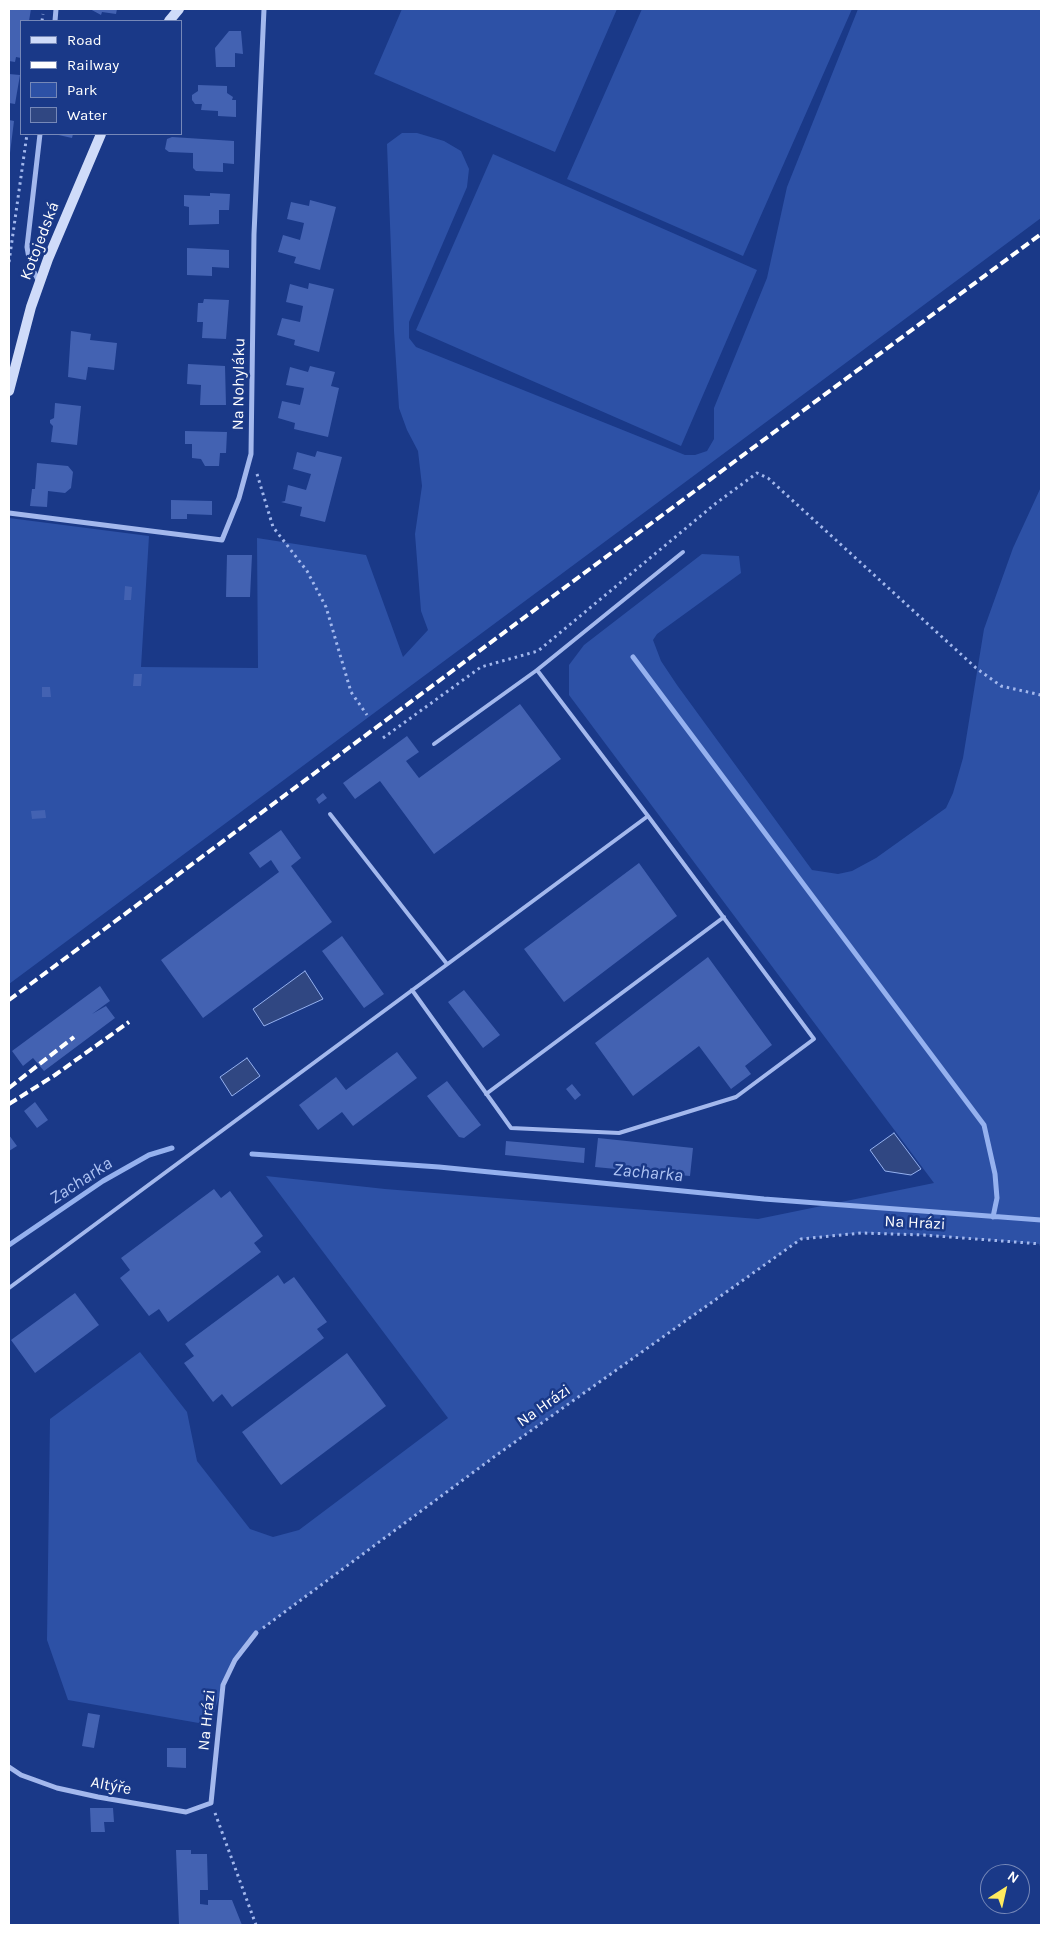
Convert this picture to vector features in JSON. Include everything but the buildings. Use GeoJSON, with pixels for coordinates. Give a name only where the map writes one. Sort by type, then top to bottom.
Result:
{"type":"FeatureCollection","features":[{"type":"Feature","properties":{"kind":"main road"},"geometry":{"type":"LineString","coordinates":[[170,20],[179,9]]}},
{"type":"Feature","properties":{"kind":"main road","name":"Kotojedská"},"geometry":{"type":"LineString","coordinates":[[9,392],[39,282],[67,210],[101,135]]}},
{"type":"Feature","properties":{"kind":"street","name":"Na Nohyláku"},"geometry":{"type":"LineString","coordinates":[[9,514],[222,540],[239,498],[251,454],[254,234],[264,9]]}},
{"type":"Feature","properties":{"kind":"street"},"geometry":{"type":"LineString","coordinates":[[39,282],[30,264],[27,247],[40,135]]}},
{"type":"Feature","properties":{"kind":"street","name":"Na Hrázi"},"geometry":{"type":"LineString","coordinates":[[211,1803],[223,1685],[235,1660],[256,1633]]}},
{"type":"Feature","properties":{"kind":"street","name":"Altýře"},"geometry":{"type":"LineString","coordinates":[[9,1767],[21,1774],[57,1788],[98,1797],[186,1812],[211,1803]]}},
{"type":"Feature","properties":{"kind":"lane"},"geometry":{"type":"LineString","coordinates":[[434,744],[537,670],[682,552]]}},
{"type":"Feature","properties":{"kind":"lane"},"geometry":{"type":"LineString","coordinates":[[412,990],[511,1128],[619,1133],[736,1097],[814,1039],[724,916],[537,670]]}},
{"type":"Feature","properties":{"kind":"lane"},"geometry":{"type":"LineString","coordinates":[[330,814],[447,964]]}},
{"type":"Feature","properties":{"kind":"lane"},"geometry":{"type":"LineString","coordinates":[[9,1288],[648,816]]}},
{"type":"Feature","properties":{"kind":"lane"},"geometry":{"type":"LineString","coordinates":[[486,1094],[724,916]]}},
{"type":"Feature","properties":{"kind":"path"},"geometry":{"type":"LineString","coordinates":[[9,262],[27,135]]}},
{"type":"Feature","properties":{"kind":"path"},"geometry":{"type":"LineString","coordinates":[[251,454],[273,527],[307,571],[326,607],[351,692],[367,715]]}},
{"type":"Feature","properties":{"kind":"path"},"geometry":{"type":"LineString","coordinates":[[384,738],[481,667],[538,651],[715,504],[757,473],[768,478],[976,668],[1002,686],[1041,695]]}},
{"type":"Feature","properties":{"kind":"path","name":"Na Hrázi"},"geometry":{"type":"LineString","coordinates":[[256,1633],[498,1454],[801,1239],[861,1233],[924,1235],[1041,1244]]}},
{"type":"Feature","properties":{"kind":"path"},"geometry":{"type":"LineString","coordinates":[[211,1803],[256,1925]]}},
{"type":"Feature","properties":{"kind":"green space"},"geometry":{"type":"Polygon","coordinates":[[[402,9],[617,9],[555,152],[374,74],[402,9]]]}},
{"type":"Feature","properties":{"kind":"green space"},"geometry":{"type":"Polygon","coordinates":[[[642,9],[852,9],[743,256],[567,179],[642,9]]]}},
{"type":"Feature","properties":{"kind":"green space"},"geometry":{"type":"Polygon","coordinates":[[[858,9],[1041,9],[1041,218],[9,984],[9,518],[149,536],[141,667],[258,668],[257,538],[366,555],[403,657],[428,630],[421,611],[415,534],[422,486],[418,451],[407,430],[399,408],[387,144],[402,133],[417,133],[444,141],[461,151],[469,169],[467,187],[409,322],[409,338],[416,347],[685,455],[695,455],[707,451],[714,439],[714,408],[767,278],[787,187],[858,9]]]}},
{"type":"Feature","properties":{"kind":"green space"},"geometry":{"type":"Polygon","coordinates":[[[493,154],[757,270],[681,446],[416,330],[493,154]]]}},
{"type":"Feature","properties":{"kind":"green space"},"geometry":{"type":"Polygon","coordinates":[[[1041,487],[1041,1244],[924,1235],[861,1233],[801,1239],[498,1454],[256,1633],[235,1660],[223,1685],[210,1725],[68,1700],[47,1640],[50,1419],[140,1352],[187,1412],[197,1461],[250,1529],[273,1537],[299,1530],[448,1418],[266,1176],[385,1189],[758,1219],[934,1183],[569,695],[569,665],[584,645],[702,554],[739,556],[741,573],[657,634],[653,640],[661,661],[677,685],[812,870],[838,874],[852,871],[876,858],[946,808],[953,793],[963,758],[984,629],[1013,548],[1041,487]]]}},
{"type":"Feature","properties":{"kind":"water"},"geometry":{"type":"Polygon","coordinates":[[[305,971],[323,999],[264,1026],[253,1009],[305,971]]]}},
{"type":"Feature","properties":{"kind":"water"},"geometry":{"type":"Polygon","coordinates":[[[247,1058],[260,1076],[232,1096],[220,1077],[247,1058]]]}},
{"type":"Feature","properties":{"kind":"water"},"geometry":{"type":"Polygon","coordinates":[[[894,1133],[921,1169],[911,1175],[885,1171],[870,1150],[894,1133]]]}},
{"type":"Feature","properties":{"kind":"waterway"},"geometry":{"type":"LineString","coordinates":[[633,657],[984,1125],[995,1174],[997,1198],[993,1217]]}},
{"type":"Feature","properties":{"kind":"waterway","name":"Zacharka"},"geometry":{"type":"LineString","coordinates":[[9,1245],[103,1181],[149,1155],[172,1148]]}},
{"type":"Feature","properties":{"kind":"waterway","name":"Zacharka"},"geometry":{"type":"LineString","coordinates":[[252,1154],[439,1167],[764,1199],[1041,1220]]}},
{"type":"Feature","properties":{"kind":"railway"},"geometry":{"type":"LineString","coordinates":[[9,1000],[1041,234]]}},
{"type":"Feature","properties":{"kind":"railway"},"geometry":{"type":"LineString","coordinates":[[9,1104],[55,1075],[129,1022]]}},
{"type":"Feature","properties":{"kind":"railway"},"geometry":{"type":"LineString","coordinates":[[9,1088],[74,1037]]}}]}
